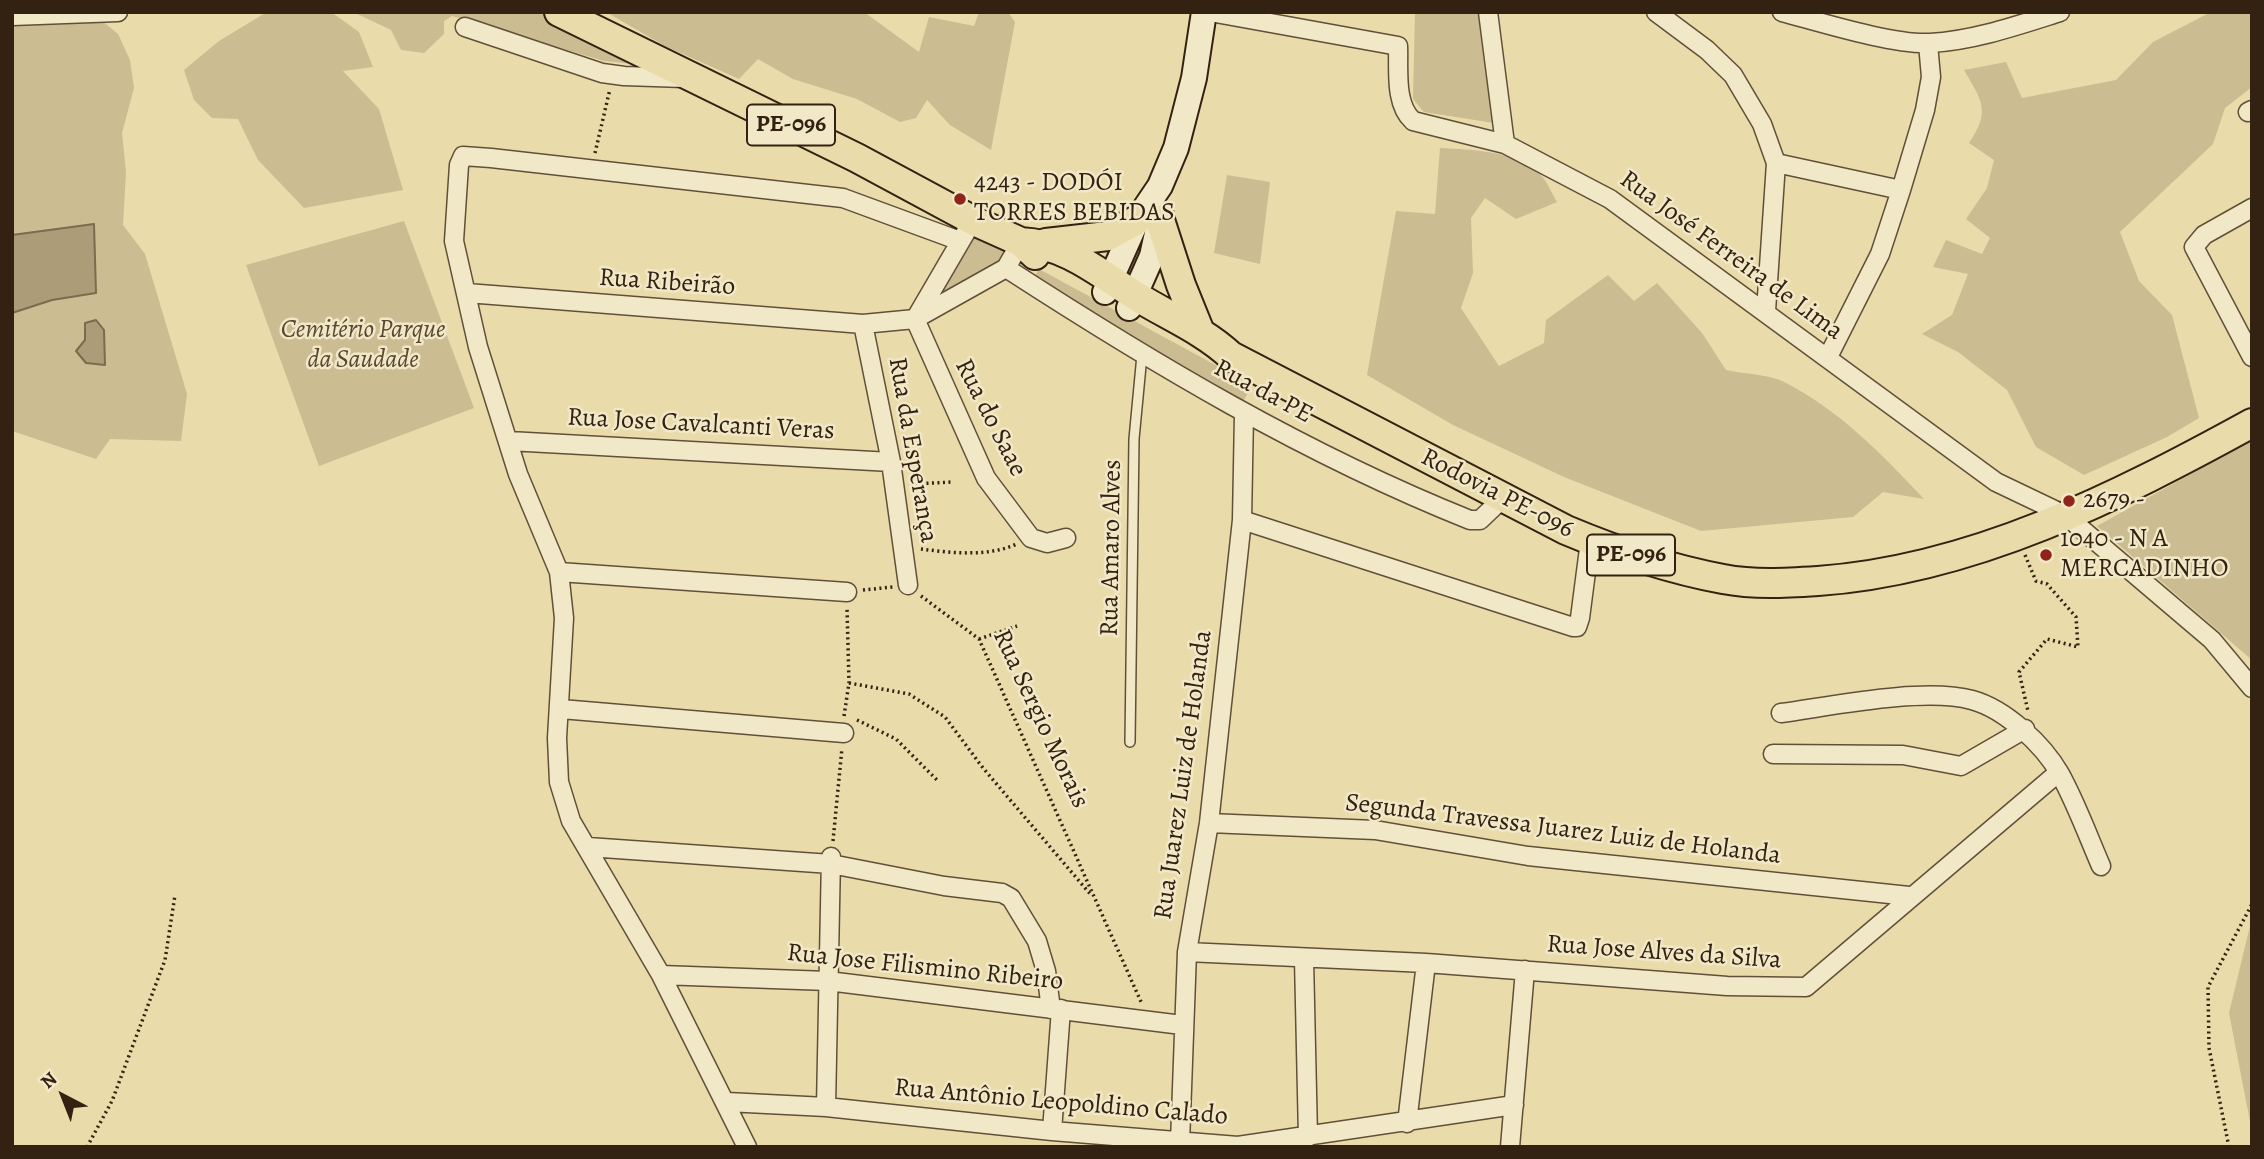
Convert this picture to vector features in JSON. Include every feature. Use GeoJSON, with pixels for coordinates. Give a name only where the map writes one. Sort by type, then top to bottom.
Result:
{"type":"FeatureCollection","features":[{"type":"Feature","properties":{"kind":"main road","name":"PE-096"},"geometry":{"type":"LineString","coordinates":[[559,12],[698,78],[967,231],[1032,242],[1085,261],[1120,294],[1202,352],[1231,356]]}},
{"type":"Feature","properties":{"kind":"main road"},"geometry":{"type":"LineString","coordinates":[[1032,242],[1108,236],[1148,220],[1200,332]]}},
{"type":"Feature","properties":{"kind":"main road","name":"PE-096"},"geometry":{"type":"LineString","coordinates":[[1120,294],[1211,337],[1231,356]]}},
{"type":"Feature","properties":{"kind":"main road","name":"Rodovia PE-096"},"geometry":{"type":"LineString","coordinates":[[1231,356],[1590,541],[1652,561],[1724,579],[1778,584],[1861,578],[1935,564],[2016,535],[2147,481],[2252,423]]}},
{"type":"Feature","properties":{"kind":"street"},"geometry":{"type":"LineString","coordinates":[[12,16],[118,12]]}},
{"type":"Feature","properties":{"kind":"street"},"geometry":{"type":"LineString","coordinates":[[1120,294],[1152,256],[1148,220],[1176,148],[1187,108],[1204,12]]}},
{"type":"Feature","properties":{"kind":"street","name":"Rua José Ferreira de Lima"},"geometry":{"type":"LineString","coordinates":[[1210,12],[1398,46],[1399,83],[1406,115],[1423,125],[1505,144],[1610,199],[1996,482],[2065,515],[2212,640],[2252,688]]}},
{"type":"Feature","properties":{"kind":"street"},"geometry":{"type":"LineString","coordinates":[[1488,12],[1505,144]]}},
{"type":"Feature","properties":{"kind":"street"},"geometry":{"type":"LineString","coordinates":[[1656,12],[1707,50],[1733,75],[1756,112],[1776,163],[1766,311]]}},
{"type":"Feature","properties":{"kind":"street"},"geometry":{"type":"LineString","coordinates":[[1783,12],[1882,36],[1928,44],[2058,13]]}},
{"type":"Feature","properties":{"kind":"street"},"geometry":{"type":"LineString","coordinates":[[465,26],[614,75],[698,78]]}},
{"type":"Feature","properties":{"kind":"street"},"geometry":{"type":"LineString","coordinates":[[1828,357],[1880,254],[1901,190],[1925,110],[1931,77],[1928,44]]}},
{"type":"Feature","properties":{"kind":"street"},"geometry":{"type":"LineString","coordinates":[[747,1147],[727,1102],[661,975],[589,847],[571,821],[559,782],[557,738],[561,709],[564,618],[559,572],[543,538],[478,347],[454,241],[457,179],[463,156],[843,198],[967,231],[915,319]]}},
{"type":"Feature","properties":{"kind":"street"},"geometry":{"type":"LineString","coordinates":[[1776,163],[1901,190]]}},
{"type":"Feature","properties":{"kind":"street"},"geometry":{"type":"LineString","coordinates":[[2252,208],[2204,235],[2196,243],[2194,252],[2252,357]]}},
{"type":"Feature","properties":{"kind":"street"},"geometry":{"type":"LineString","coordinates":[[915,319],[1006,268],[1032,242]]}},
{"type":"Feature","properties":{"kind":"street","name":"Rua da PE"},"geometry":{"type":"LineString","coordinates":[[1006,268],[1142,355],[1244,414],[1403,494],[1470,520],[1480,520],[1503,498]]}},
{"type":"Feature","properties":{"kind":"street","name":"Rua Ribeirão"},"geometry":{"type":"LineString","coordinates":[[467,293],[863,324],[915,319]]}},
{"type":"Feature","properties":{"kind":"street","name":"Rua do Saae"},"geometry":{"type":"LineString","coordinates":[[915,319],[986,478],[1031,538]]}},
{"type":"Feature","properties":{"kind":"street","name":"Rua da Esperança"},"geometry":{"type":"LineString","coordinates":[[863,324],[891,462],[908,585]]}},
{"type":"Feature","properties":{"kind":"street","name":"Rua Juarez Luiz de Holanda"},"geometry":{"type":"LineString","coordinates":[[1180,1143],[1182,1025],[1187,952],[1209,823],[1242,520],[1244,414]]}},
{"type":"Feature","properties":{"kind":"street","name":"Rua Jose Cavalcanti Veras"},"geometry":{"type":"LineString","coordinates":[[509,441],[891,462]]}},
{"type":"Feature","properties":{"kind":"street"},"geometry":{"type":"LineString","coordinates":[[1242,520],[1573,627],[1577,627],[1580,618],[1590,541]]}},
{"type":"Feature","properties":{"kind":"street"},"geometry":{"type":"LineString","coordinates":[[1031,538],[1048,543],[1066,538]]}},
{"type":"Feature","properties":{"kind":"street"},"geometry":{"type":"LineString","coordinates":[[559,572],[847,592]]}},
{"type":"Feature","properties":{"kind":"street"},"geometry":{"type":"LineString","coordinates":[[1781,713],[1934,695],[1972,700],[2025,729],[2059,772],[2101,866]]}},
{"type":"Feature","properties":{"kind":"street"},"geometry":{"type":"LineString","coordinates":[[561,709],[844,733]]}},
{"type":"Feature","properties":{"kind":"street"},"geometry":{"type":"LineString","coordinates":[[1773,754],[1903,755],[1961,766],[2025,729]]}},
{"type":"Feature","properties":{"kind":"street","name":"Rua Jose Alves da Silva"},"geometry":{"type":"LineString","coordinates":[[1187,952],[1304,960],[1426,963],[1727,986],[1806,987],[1827,972],[1909,896],[2059,772]]}},
{"type":"Feature","properties":{"kind":"street","name":"Segunda Travessa Juarez Luiz de Holanda"},"geometry":{"type":"LineString","coordinates":[[1209,823],[1375,830],[1528,856],[1909,896]]}},
{"type":"Feature","properties":{"kind":"street"},"geometry":{"type":"LineString","coordinates":[[589,847],[831,861],[944,886],[1002,893],[1012,898],[1037,941],[1056,1009],[1052,1131]]}},
{"type":"Feature","properties":{"kind":"street"},"geometry":{"type":"LineString","coordinates":[[826,1107],[831,861]]}},
{"type":"Feature","properties":{"kind":"street"},"geometry":{"type":"LineString","coordinates":[[1304,960],[1308,1137]]}},
{"type":"Feature","properties":{"kind":"street"},"geometry":{"type":"LineString","coordinates":[[1407,1123],[1426,963]]}},
{"type":"Feature","properties":{"kind":"street"},"geometry":{"type":"LineString","coordinates":[[1510,1147],[1525,970]]}},
{"type":"Feature","properties":{"kind":"street","name":"Rua Jose Filismino Ribeiro"},"geometry":{"type":"LineString","coordinates":[[661,975],[828,981],[1182,1025]]}},
{"type":"Feature","properties":{"kind":"street","name":"Rua Antônio Leopoldino Calado"},"geometry":{"type":"LineString","coordinates":[[727,1102],[826,1107],[1052,1131],[1238,1146],[1514,1105]]}},
{"type":"Feature","properties":{"kind":"lane","name":"Rua Amaro Alves"},"geometry":{"type":"LineString","coordinates":[[1130,742],[1135,439],[1142,355]]}},
{"type":"Feature","properties":{"kind":"path"},"geometry":{"type":"LineString","coordinates":[[591,169],[614,75]]}},
{"type":"Feature","properties":{"kind":"path"},"geometry":{"type":"LineString","coordinates":[[894,485],[953,482]]}},
{"type":"Feature","properties":{"kind":"path"},"geometry":{"type":"LineString","coordinates":[[2016,535],[2036,581],[2047,584],[2076,617],[2078,647],[2047,639],[2019,672],[2029,717],[2025,729]]}},
{"type":"Feature","properties":{"kind":"path"},"geometry":{"type":"LineString","coordinates":[[902,547],[953,553],[1003,550],[1031,538]]}},
{"type":"Feature","properties":{"kind":"path"},"geometry":{"type":"LineString","coordinates":[[847,592],[908,585]]}},
{"type":"Feature","properties":{"kind":"path","name":"Rua Sergio Morais"},"geometry":{"type":"LineString","coordinates":[[908,585],[979,639],[1140,1002],[1161,1022]]}},
{"type":"Feature","properties":{"kind":"path"},"geometry":{"type":"LineString","coordinates":[[979,639],[1017,626]]}},
{"type":"Feature","properties":{"kind":"path"},"geometry":{"type":"LineString","coordinates":[[849,684],[909,694],[945,717],[984,768],[1095,900]]}},
{"type":"Feature","properties":{"kind":"path"},"geometry":{"type":"LineString","coordinates":[[844,714],[896,739],[938,781]]}},
{"type":"Feature","properties":{"kind":"path"},"geometry":{"type":"LineString","coordinates":[[87,1147],[112,1101],[165,960],[175,895]]}},
{"type":"Feature","properties":{"kind":"path"},"geometry":{"type":"LineString","coordinates":[[2229,1147],[2209,1048],[2208,987],[2252,904]]}},
{"type":"Feature","properties":{"kind":"green space"},"geometry":{"type":"Polygon","coordinates":[[[267,12],[331,12],[359,32],[373,67],[343,71],[379,109],[403,190],[304,208],[258,160],[238,119],[212,118],[194,100],[184,70],[219,41],[267,12]]]}},
{"type":"Feature","properties":{"kind":"green space"},"geometry":{"type":"Polygon","coordinates":[[[353,12],[544,12],[652,66],[604,61],[452,16],[444,21],[444,34],[424,53],[401,50],[391,30],[353,12]]]}},
{"type":"Feature","properties":{"kind":"green space"},"geometry":{"type":"Polygon","coordinates":[[[606,12],[864,12],[919,52],[929,17],[974,26],[979,12],[1008,12],[1015,22],[991,150],[950,125],[927,100],[916,118],[900,122],[857,99],[793,79],[758,59],[739,79],[665,46],[606,12]]]}},
{"type":"Feature","properties":{"kind":"green space"},"geometry":{"type":"Polygon","coordinates":[[[1415,12],[1494,12],[1494,123],[1424,112],[1413,99],[1415,12]]]}},
{"type":"Feature","properties":{"kind":"green space"},"geometry":{"type":"Polygon","coordinates":[[[2211,12],[2252,12],[2252,87],[2225,108],[2213,144],[2120,232],[2139,281],[2172,315],[2199,418],[2167,437],[2084,475],[2036,447],[2007,390],[1958,352],[1922,334],[1952,315],[1968,274],[1933,267],[1946,240],[1982,254],[1990,238],[1966,219],[1987,188],[1994,160],[1969,143],[1980,122],[1982,106],[1964,70],[2006,62],[2022,98],[2116,80],[2153,42],[2211,12]]]}},
{"type":"Feature","properties":{"kind":"green space"},"geometry":{"type":"Polygon","coordinates":[[[12,18],[101,20],[118,34],[130,60],[134,88],[122,133],[126,172],[123,225],[145,254],[187,394],[181,441],[110,439],[96,459],[12,431],[12,18]]]}},
{"type":"Feature","properties":{"kind":"green space"},"geometry":{"type":"Polygon","coordinates":[[[1440,148],[1493,153],[1518,160],[1540,174],[1557,202],[1516,219],[1485,198],[1471,218],[1473,273],[1461,308],[1499,366],[1544,343],[1546,320],[1608,275],[1634,301],[1657,283],[1702,333],[1726,370],[1778,379],[1823,405],[1859,434],[1924,499],[1883,492],[1853,517],[1701,531],[1564,477],[1453,425],[1367,375],[1396,211],[1435,214],[1440,148]]]}},
{"type":"Feature","properties":{"kind":"green space"},"geometry":{"type":"Polygon","coordinates":[[[1227,175],[1270,182],[1260,264],[1214,253],[1227,175]]]}},
{"type":"Feature","properties":{"kind":"green space","name":"Cemitério Parque da Saudade"},"geometry":{"type":"Polygon","coordinates":[[[404,221],[474,408],[319,466],[246,265],[404,221]]]}},
{"type":"Feature","properties":{"kind":"green space"},"geometry":{"type":"Polygon","coordinates":[[[973,232],[1010,252],[1001,266],[944,296],[938,294],[973,232]]]}},
{"type":"Feature","properties":{"kind":"green space"},"geometry":{"type":"Polygon","coordinates":[[[1039,269],[1252,385],[1242,404],[1032,282],[1039,269]]]}},
{"type":"Feature","properties":{"kind":"green space"},"geometry":{"type":"Polygon","coordinates":[[[2252,440],[2252,660],[2097,526],[2252,440]]]}},
{"type":"Feature","properties":{"kind":"green space"},"geometry":{"type":"Polygon","coordinates":[[[2252,918],[2252,1132],[2229,1013],[2252,918]]]}},
{"type":"Feature","properties":{"kind":"shaded area"},"geometry":{"type":"Polygon","coordinates":[[[94,224],[96,293],[52,300],[12,313],[12,235],[94,224]]]}},
{"type":"Feature","properties":{"kind":"shaded area"},"geometry":{"type":"Polygon","coordinates":[[[96,320],[104,330],[105,365],[86,363],[76,351],[85,340],[85,323],[96,320]]]}},
{"type":"Feature","properties":{"kind":"place","name":"4243 - DODÓI TORRES BEBIDAS"},"geometry":{"type":"Point","coordinates":[960,199]}},
{"type":"Feature","properties":{"kind":"place","name":"2679 -"},"geometry":{"type":"Point","coordinates":[2069,501]}},
{"type":"Feature","properties":{"kind":"place","name":"1040 - N A MERCADINHO"},"geometry":{"type":"Point","coordinates":[2046,555]}}]}
